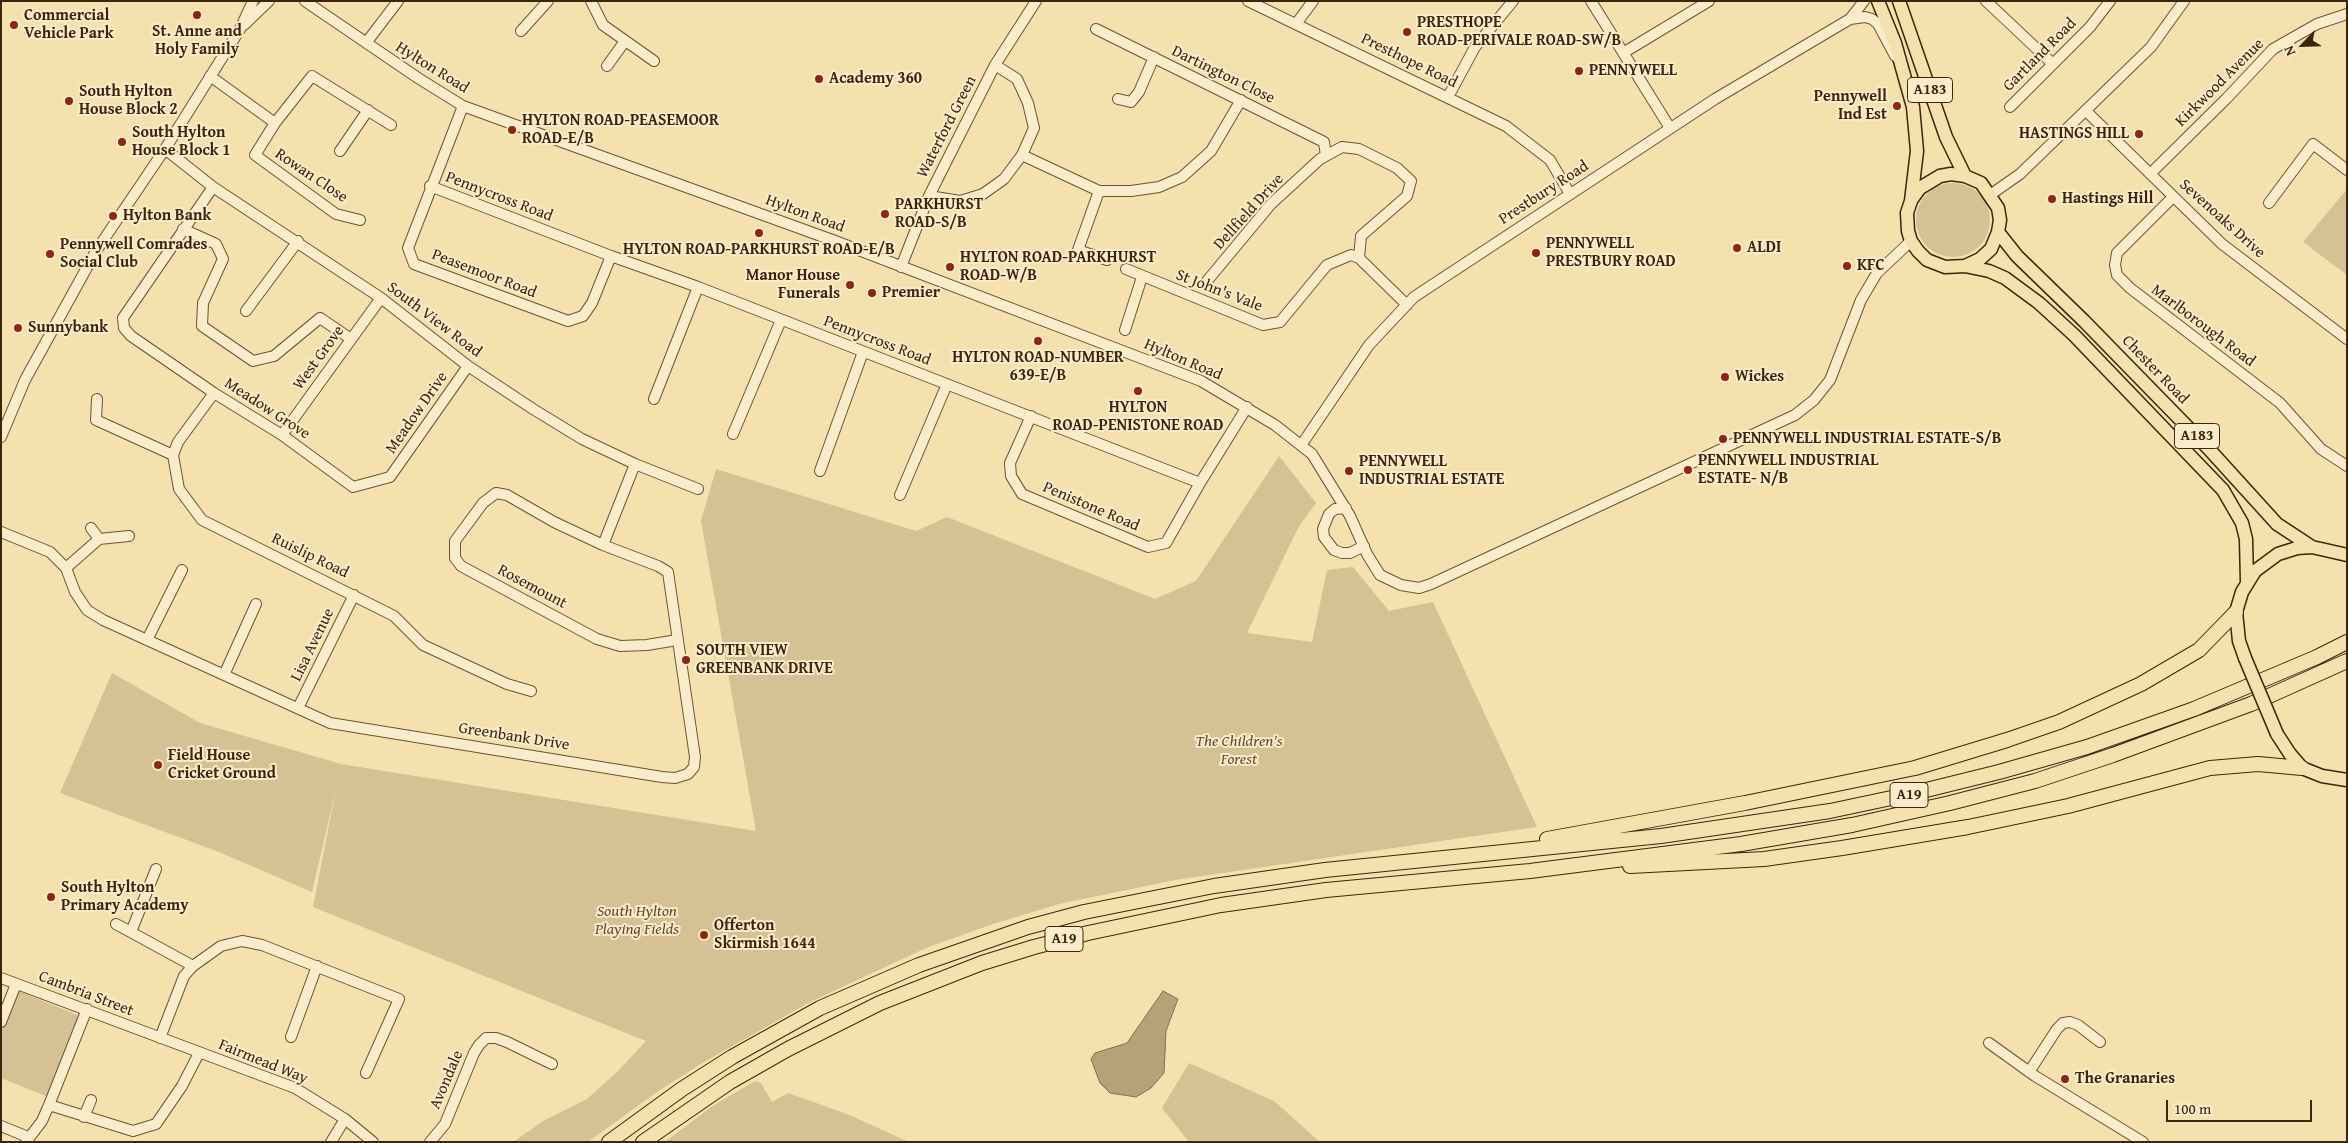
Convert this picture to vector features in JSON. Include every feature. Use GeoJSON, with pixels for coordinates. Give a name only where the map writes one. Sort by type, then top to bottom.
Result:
{"type":"FeatureCollection","features":[{"type":"Feature","properties":{"kind":"highway"},"geometry":{"type":"LineString","coordinates":[[1448,857],[1745,803],[1906,770],[2007,740],[2059,722],[2141,684],[2199,650],[2236,612]]}},
{"type":"Feature","properties":{"kind":"highway","name":"A19"},"geometry":{"type":"LineString","coordinates":[[609,1142],[690,1084],[732,1057],[812,1012],[872,984],[976,944],[1084,912],[1214,886],[1325,870],[1661,836],[1830,811],[1910,794],[1999,772],[2087,747],[2194,709],[2317,657],[2347,642]]}},
{"type":"Feature","properties":{"kind":"highway","name":"A19"},"geometry":{"type":"LineString","coordinates":[[642,1142],[730,1082],[788,1049],[897,996],[982,963],[1034,947],[1098,930],[1221,905],[1326,890],[1530,871],[1741,844],[1852,825],[1950,803],[2034,781],[2190,728],[2260,700],[2347,661]]}},
{"type":"Feature","properties":{"kind":"highway"},"geometry":{"type":"LineString","coordinates":[[1530,871],[1764,859],[1968,827],[2059,808],[2210,768],[2258,764],[2302,768]]}},
{"type":"Feature","properties":{"kind":"main road","name":"A183"},"geometry":{"type":"LineString","coordinates":[[1878,1],[1906,77],[1913,107],[1917,151],[1911,201],[1907,213],[1908,231],[1911,241]]}},
{"type":"Feature","properties":{"kind":"main road","name":"A183"},"geometry":{"type":"LineString","coordinates":[[1899,1],[1946,137],[1965,176]]}},
{"type":"Feature","properties":{"kind":"main road"},"geometry":{"type":"LineString","coordinates":[[1911,201],[1920,188],[1940,176],[1951,174],[1965,176],[1981,183],[1998,208],[2000,220],[1998,232],[1990,249],[1980,259],[1965,266]]}},
{"type":"Feature","properties":{"kind":"main road","name":"Chester Road"},"geometry":{"type":"LineString","coordinates":[[1998,232],[2018,256],[2208,448],[2277,524],[2312,547]]}},
{"type":"Feature","properties":{"kind":"main road","name":"Chester Road"},"geometry":{"type":"LineString","coordinates":[[1911,241],[1927,260],[1945,267],[1965,266],[1989,271],[2005,278],[2038,303],[2074,335],[2223,490],[2242,523],[2247,549],[2247,582]]}},
{"type":"Feature","properties":{"kind":"main road"},"geometry":{"type":"LineString","coordinates":[[2347,555],[2332,550],[2312,547],[2297,548],[2278,554],[2264,563],[2247,582],[2236,612],[2239,641],[2245,658],[2278,734],[2290,754],[2302,768],[2322,776],[2347,780]]}},
{"type":"Feature","properties":{"kind":"street"},"geometry":{"type":"LineString","coordinates":[[1,437],[25,380],[96,252],[166,149],[240,29],[253,1]]}},
{"type":"Feature","properties":{"kind":"street"},"geometry":{"type":"LineString","coordinates":[[240,29],[269,1]]}},
{"type":"Feature","properties":{"kind":"street","name":"Hylton Road"},"geometry":{"type":"LineString","coordinates":[[305,1],[464,106],[901,267],[1201,381],[1302,444],[1312,454],[1346,508],[1380,575],[1401,586],[1419,588],[1431,584],[1794,415],[1814,400],[1830,380],[1861,300],[1877,273],[1911,241]]}},
{"type":"Feature","properties":{"kind":"street"},"geometry":{"type":"LineString","coordinates":[[366,43],[398,1]]}},
{"type":"Feature","properties":{"kind":"street"},"geometry":{"type":"LineString","coordinates":[[521,31],[548,1]]}},
{"type":"Feature","properties":{"kind":"street"},"geometry":{"type":"LineString","coordinates":[[591,1],[603,25],[654,61]]}},
{"type":"Feature","properties":{"kind":"street"},"geometry":{"type":"LineString","coordinates":[[995,66],[1036,1]]}},
{"type":"Feature","properties":{"kind":"street","name":"Presthope Road"},"geometry":{"type":"LineString","coordinates":[[1248,1],[1506,126],[1550,160],[1570,194]]}},
{"type":"Feature","properties":{"kind":"street"},"geometry":{"type":"LineString","coordinates":[[1296,24],[1313,1]]}},
{"type":"Feature","properties":{"kind":"street"},"geometry":{"type":"LineString","coordinates":[[1448,97],[1475,47],[1513,1]]}},
{"type":"Feature","properties":{"kind":"street"},"geometry":{"type":"LineString","coordinates":[[1624,53],[1694,5],[1709,1]]}},
{"type":"Feature","properties":{"kind":"street","name":"Prestbury Road"},"geometry":{"type":"LineString","coordinates":[[1302,444],[1369,345],[1414,297],[1670,128],[1850,20],[1864,1]]}},
{"type":"Feature","properties":{"kind":"street"},"geometry":{"type":"LineString","coordinates":[[1986,1],[2053,64]]}},
{"type":"Feature","properties":{"kind":"street","name":"Gartland Road"},"geometry":{"type":"LineString","coordinates":[[2010,107],[2090,27],[2110,1]]}},
{"type":"Feature","properties":{"kind":"street"},"geometry":{"type":"LineString","coordinates":[[1990,194],[2020,174],[2086,111],[2151,46],[2184,1]]}},
{"type":"Feature","properties":{"kind":"street"},"geometry":{"type":"LineString","coordinates":[[1594,5],[1670,128]]}},
{"type":"Feature","properties":{"kind":"street","name":"Kirkwood Avenue"},"geometry":{"type":"LineString","coordinates":[[2150,173],[2227,98],[2273,49],[2317,24],[2347,14]]}},
{"type":"Feature","properties":{"kind":"street"},"geometry":{"type":"LineString","coordinates":[[1850,20],[1865,17],[1878,24],[1906,77]]}},
{"type":"Feature","properties":{"kind":"street","name":"Dartington Close"},"geometry":{"type":"LineString","coordinates":[[1096,29],[1324,142],[1326,156]]}},
{"type":"Feature","properties":{"kind":"street"},"geometry":{"type":"LineString","coordinates":[[607,66],[625,41]]}},
{"type":"Feature","properties":{"kind":"street"},"geometry":{"type":"LineString","coordinates":[[1118,98],[1131,102],[1139,92],[1154,57]]}},
{"type":"Feature","properties":{"kind":"street","name":"Waterford Green"},"geometry":{"type":"LineString","coordinates":[[995,66],[1017,80],[1028,103],[1034,128],[1022,155],[1004,179],[983,194],[960,201],[930,196],[995,66]]}},
{"type":"Feature","properties":{"kind":"street","name":"Rowan Close"},"geometry":{"type":"LineString","coordinates":[[210,76],[275,123]]}},
{"type":"Feature","properties":{"kind":"street","name":"Rowan Close"},"geometry":{"type":"LineString","coordinates":[[360,220],[336,214],[255,155],[275,123],[312,76],[392,125]]}},
{"type":"Feature","properties":{"kind":"street"},"geometry":{"type":"LineString","coordinates":[[1022,155],[1099,190],[1145,190],[1160,187],[1182,176],[1211,151],[1240,100]]}},
{"type":"Feature","properties":{"kind":"street","name":"Peasemoor Road"},"geometry":{"type":"LineString","coordinates":[[464,106],[430,186],[408,248],[414,264],[568,321],[583,316],[592,303],[611,256]]}},
{"type":"Feature","properties":{"kind":"street"},"geometry":{"type":"LineString","coordinates":[[340,151],[368,110]]}},
{"type":"Feature","properties":{"kind":"street","name":"Sevenoaks Drive"},"geometry":{"type":"LineString","coordinates":[[2086,111],[2222,244],[2347,338]]}},
{"type":"Feature","properties":{"kind":"street"},"geometry":{"type":"LineString","coordinates":[[2269,203],[2313,144],[2346,168]]}},
{"type":"Feature","properties":{"kind":"street","name":"Dellfield Drive"},"geometry":{"type":"LineString","coordinates":[[1207,281],[1271,204],[1320,159],[1342,147],[1359,149],[1397,168],[1411,181],[1407,196],[1361,236],[1359,258]]}},
{"type":"Feature","properties":{"kind":"street","name":"South View Road"},"geometry":{"type":"LineString","coordinates":[[166,149],[212,187],[298,241],[381,298],[468,366],[582,439],[635,464],[698,489]]}},
{"type":"Feature","properties":{"kind":"street","name":"Pennycross Road"},"geometry":{"type":"LineString","coordinates":[[430,186],[611,256],[698,287],[1200,483]]}},
{"type":"Feature","properties":{"kind":"street"},"geometry":{"type":"LineString","coordinates":[[212,187],[183,229],[216,244],[223,259],[203,303],[202,326],[253,361],[274,356],[320,318],[351,339]]}},
{"type":"Feature","properties":{"kind":"street"},"geometry":{"type":"LineString","coordinates":[[1099,190],[1078,250],[1107,260]]}},
{"type":"Feature","properties":{"kind":"street"},"geometry":{"type":"LineString","coordinates":[[901,267],[930,196]]}},
{"type":"Feature","properties":{"kind":"street","name":"Marlborough Road"},"geometry":{"type":"LineString","coordinates":[[2173,197],[2117,253],[2115,265],[2117,275],[2130,288],[2280,403],[2321,449],[2347,466]]}},
{"type":"Feature","properties":{"kind":"street","name":"Meadow Grove"},"geometry":{"type":"LineString","coordinates":[[183,229],[123,318],[124,328],[131,336],[214,393],[282,435],[353,487],[390,477]]}},
{"type":"Feature","properties":{"kind":"street"},"geometry":{"type":"LineString","coordinates":[[246,311],[298,241]]}},
{"type":"Feature","properties":{"kind":"street","name":"St John's Vale"},"geometry":{"type":"LineString","coordinates":[[1126,269],[1263,325],[1280,322],[1327,265],[1351,254],[1359,258]]}},
{"type":"Feature","properties":{"kind":"street"},"geometry":{"type":"LineString","coordinates":[[1359,258],[1407,304]]}},
{"type":"Feature","properties":{"kind":"street"},"geometry":{"type":"LineString","coordinates":[[1125,330],[1142,277]]}},
{"type":"Feature","properties":{"kind":"street"},"geometry":{"type":"LineString","coordinates":[[654,399],[698,287]]}},
{"type":"Feature","properties":{"kind":"street","name":"West Grove"},"geometry":{"type":"LineString","coordinates":[[282,435],[381,298]]}},
{"type":"Feature","properties":{"kind":"street"},"geometry":{"type":"LineString","coordinates":[[734,434],[781,320]]}},
{"type":"Feature","properties":{"kind":"street"},"geometry":{"type":"LineString","coordinates":[[820,471],[863,352]]}},
{"type":"Feature","properties":{"kind":"street","name":"Meadow Drive"},"geometry":{"type":"LineString","coordinates":[[390,477],[468,366]]}},
{"type":"Feature","properties":{"kind":"street"},"geometry":{"type":"LineString","coordinates":[[900,495],[947,384]]}},
{"type":"Feature","properties":{"kind":"street"},"geometry":{"type":"LineString","coordinates":[[97,399],[96,420],[173,455],[178,442],[214,393]]}},
{"type":"Feature","properties":{"kind":"street","name":"Penistone Road"},"geometry":{"type":"LineString","coordinates":[[1031,416],[1010,463],[1011,476],[1022,494],[1148,547],[1166,543],[1200,483],[1247,408]]}},
{"type":"Feature","properties":{"kind":"street","name":"Ruislip Road"},"geometry":{"type":"LineString","coordinates":[[173,455],[179,489],[189,505],[202,520],[394,616],[423,645],[507,684],[531,691]]}},
{"type":"Feature","properties":{"kind":"street"},"geometry":{"type":"LineString","coordinates":[[603,545],[635,464]]}},
{"type":"Feature","properties":{"kind":"street","name":"Greenbank Drive"},"geometry":{"type":"LineString","coordinates":[[1,532],[50,552],[66,568],[75,592],[87,610],[103,620],[330,723],[662,777],[682,776],[692,770],[696,757],[668,572],[554,522],[507,495],[496,494]]}},
{"type":"Feature","properties":{"kind":"street","name":"Rosemount"},"geometry":{"type":"LineString","coordinates":[[496,494],[483,503],[455,541],[455,558],[461,566],[597,638],[620,646],[647,645],[677,640]]}},
{"type":"Feature","properties":{"kind":"street"},"geometry":{"type":"LineString","coordinates":[[1346,508],[1335,508],[1329,514],[1323,529],[1324,537],[1334,550],[1342,552],[1350,553],[1364,546]]}},
{"type":"Feature","properties":{"kind":"street"},"geometry":{"type":"LineString","coordinates":[[91,528],[99,539]]}},
{"type":"Feature","properties":{"kind":"street"},"geometry":{"type":"LineString","coordinates":[[66,568],[99,539],[129,536]]}},
{"type":"Feature","properties":{"kind":"street"},"geometry":{"type":"LineString","coordinates":[[147,640],[182,570]]}},
{"type":"Feature","properties":{"kind":"street","name":"Lisa Avenue"},"geometry":{"type":"LineString","coordinates":[[298,708],[354,595]]}},
{"type":"Feature","properties":{"kind":"street"},"geometry":{"type":"LineString","coordinates":[[224,675],[256,604]]}},
{"type":"Feature","properties":{"kind":"street"},"geometry":{"type":"LineString","coordinates":[[130,932],[156,869]]}},
{"type":"Feature","properties":{"kind":"street"},"geometry":{"type":"LineString","coordinates":[[116,924],[193,966]]}},
{"type":"Feature","properties":{"kind":"street"},"geometry":{"type":"LineString","coordinates":[[160,1038],[184,976],[193,966],[221,946],[242,941],[262,946],[317,966],[399,999],[366,1073]]}},
{"type":"Feature","properties":{"kind":"street"},"geometry":{"type":"LineString","coordinates":[[291,1037],[317,966]]}},
{"type":"Feature","properties":{"kind":"street","name":"Cambria Street"},"geometry":{"type":"LineString","coordinates":[[1,978],[160,1038]]}},
{"type":"Feature","properties":{"kind":"street"},"geometry":{"type":"LineString","coordinates":[[1,1022],[16,984]]}},
{"type":"Feature","properties":{"kind":"street"},"geometry":{"type":"LineString","coordinates":[[1,1126],[27,1139],[42,1120],[87,1010]]}},
{"type":"Feature","properties":{"kind":"street"},"geometry":{"type":"LineString","coordinates":[[2029,1072],[2057,1028],[2063,1023],[2070,1022],[2078,1025],[2100,1042]]}},
{"type":"Feature","properties":{"kind":"street","name":"Fairmead Way"},"geometry":{"type":"LineString","coordinates":[[160,1038],[295,1088],[345,1119],[374,1142]]}},
{"type":"Feature","properties":{"kind":"street","name":"Avondale"},"geometry":{"type":"LineString","coordinates":[[430,1142],[445,1124],[474,1054],[486,1038],[496,1038],[507,1042],[552,1064]]}},
{"type":"Feature","properties":{"kind":"street"},"geometry":{"type":"LineString","coordinates":[[1989,1042],[2029,1072],[2112,1125],[2143,1142]]}},
{"type":"Feature","properties":{"kind":"street"},"geometry":{"type":"LineString","coordinates":[[49,1105],[133,1131],[156,1124],[182,1086],[199,1053]]}},
{"type":"Feature","properties":{"kind":"street"},"geometry":{"type":"LineString","coordinates":[[84,1117],[91,1100]]}},
{"type":"Feature","properties":{"kind":"street"},"geometry":{"type":"LineString","coordinates":[[331,1142],[345,1119]]}},
{"type":"Feature","properties":{"kind":"green space"},"geometry":{"type":"Polygon","coordinates":[[[1946,183],[1960,183],[1974,189],[1984,199],[1990,213],[1990,227],[1984,241],[1974,251],[1960,257],[1946,257],[1932,251],[1922,241],[1916,227],[1916,213],[1922,199],[1932,189],[1946,183]]]}},
{"type":"Feature","properties":{"kind":"green space"},"geometry":{"type":"Polygon","coordinates":[[[2347,189],[2347,275],[2303,242],[2347,189]]]}},
{"type":"Feature","properties":{"kind":"green space","name":"The Children's Forest"},"geometry":{"type":"Polygon","coordinates":[[[1279,456],[1316,503],[1299,526],[1247,633],[1312,642],[1327,570],[1353,567],[1389,611],[1433,602],[1537,827],[1175,880],[1059,904],[990,925],[926,948],[812,1001],[704,1062],[654,1094],[588,1142],[513,1142],[545,1120],[587,1099],[618,1071],[646,1041],[313,907],[336,789],[312,892],[219,852],[60,793],[112,673],[200,723],[341,764],[756,831],[701,521],[716,469],[916,531],[947,517],[1155,599],[1196,581],[1279,456]]]}},
{"type":"Feature","properties":{"kind":"green space"},"geometry":{"type":"Polygon","coordinates":[[[18,991],[80,1016],[48,1097],[1,1078],[1,1032],[18,991]]]}},
{"type":"Feature","properties":{"kind":"green space"},"geometry":{"type":"Polygon","coordinates":[[[1189,1063],[1274,1101],[1320,1142],[1189,1142],[1162,1108],[1189,1063]]]}},
{"type":"Feature","properties":{"kind":"green space"},"geometry":{"type":"Polygon","coordinates":[[[755,1081],[761,1083],[772,1102],[788,1093],[847,1114],[909,1142],[665,1142],[711,1107],[755,1081]]]}},
{"type":"Feature","properties":{"kind":"shaded area"},"geometry":{"type":"Polygon","coordinates":[[[1163,991],[1178,999],[1166,1031],[1164,1073],[1151,1088],[1136,1097],[1110,1093],[1100,1083],[1091,1059],[1095,1053],[1127,1043],[1163,991]]]}},
{"type":"Feature","properties":{"kind":"place","name":"St. Anne and Holy Family"},"geometry":{"type":"Point","coordinates":[197,15]}},
{"type":"Feature","properties":{"kind":"place","name":"Commercial Vehicle Park"},"geometry":{"type":"Point","coordinates":[14,25]}},
{"type":"Feature","properties":{"kind":"place","name":"PRESTHOPE ROAD-PERIVALE ROAD-SW/B"},"geometry":{"type":"Point","coordinates":[1407,32]}},
{"type":"Feature","properties":{"kind":"place","name":"PENNYWELL"},"geometry":{"type":"Point","coordinates":[1579,71]}},
{"type":"Feature","properties":{"kind":"place","name":"Academy 360"},"geometry":{"type":"Point","coordinates":[819,79]}},
{"type":"Feature","properties":{"kind":"place","name":"South Hylton House Block 2"},"geometry":{"type":"Point","coordinates":[69,101]}},
{"type":"Feature","properties":{"kind":"place","name":"Pennywell Ind Est"},"geometry":{"type":"Point","coordinates":[1897,106]}},
{"type":"Feature","properties":{"kind":"place","name":"HYLTON ROAD-PEASEMOOR ROAD-E/B"},"geometry":{"type":"Point","coordinates":[512,130]}},
{"type":"Feature","properties":{"kind":"place","name":"HASTINGS HILL"},"geometry":{"type":"Point","coordinates":[2139,134]}},
{"type":"Feature","properties":{"kind":"place","name":"South Hylton House Block 1"},"geometry":{"type":"Point","coordinates":[122,142]}},
{"type":"Feature","properties":{"kind":"place","name":"Hastings Hill"},"geometry":{"type":"Point","coordinates":[2052,199]}},
{"type":"Feature","properties":{"kind":"place","name":"PARKHURST ROAD-S/B"},"geometry":{"type":"Point","coordinates":[885,214]}},
{"type":"Feature","properties":{"kind":"place","name":"Hylton Bank"},"geometry":{"type":"Point","coordinates":[113,216]}},
{"type":"Feature","properties":{"kind":"place","name":"HYLTON ROAD-PARKHURST ROAD-E/B"},"geometry":{"type":"Point","coordinates":[759,233]}},
{"type":"Feature","properties":{"kind":"place","name":"ALDI"},"geometry":{"type":"Point","coordinates":[1737,248]}},
{"type":"Feature","properties":{"kind":"place","name":"PENNYWELL PRESTBURY ROAD"},"geometry":{"type":"Point","coordinates":[1536,253]}},
{"type":"Feature","properties":{"kind":"place","name":"Pennywell Comrades Social Club"},"geometry":{"type":"Point","coordinates":[50,254]}},
{"type":"Feature","properties":{"kind":"place","name":"KFC"},"geometry":{"type":"Point","coordinates":[1847,266]}},
{"type":"Feature","properties":{"kind":"place","name":"HYLTON ROAD-PARKHURST ROAD-W/B"},"geometry":{"type":"Point","coordinates":[950,267]}},
{"type":"Feature","properties":{"kind":"place","name":"Manor House Funerals"},"geometry":{"type":"Point","coordinates":[850,285]}},
{"type":"Feature","properties":{"kind":"place","name":"Premier"},"geometry":{"type":"Point","coordinates":[872,293]}},
{"type":"Feature","properties":{"kind":"place","name":"Sunnybank"},"geometry":{"type":"Point","coordinates":[18,328]}},
{"type":"Feature","properties":{"kind":"place","name":"HYLTON ROAD-NUMBER 639-E/B"},"geometry":{"type":"Point","coordinates":[1038,341]}},
{"type":"Feature","properties":{"kind":"place","name":"Wickes"},"geometry":{"type":"Point","coordinates":[1725,377]}},
{"type":"Feature","properties":{"kind":"place","name":"HYLTON ROAD-PENISTONE ROAD"},"geometry":{"type":"Point","coordinates":[1138,391]}},
{"type":"Feature","properties":{"kind":"place","name":"PENNYWELL INDUSTRIAL ESTATE-S/B"},"geometry":{"type":"Point","coordinates":[1723,439]}},
{"type":"Feature","properties":{"kind":"place","name":"PENNYWELL INDUSTRIAL ESTATE- N/B"},"geometry":{"type":"Point","coordinates":[1688,470]}},
{"type":"Feature","properties":{"kind":"place","name":"PENNYWELL INDUSTRIAL ESTATE"},"geometry":{"type":"Point","coordinates":[1349,471]}},
{"type":"Feature","properties":{"kind":"place","name":"SOUTH VIEW GREENBANK DRIVE"},"geometry":{"type":"Point","coordinates":[686,660]}},
{"type":"Feature","properties":{"kind":"place","name":"Field House Cricket Ground"},"geometry":{"type":"Point","coordinates":[158,765]}},
{"type":"Feature","properties":{"kind":"place","name":"South Hylton Primary Academy"},"geometry":{"type":"Point","coordinates":[51,897]}},
{"type":"Feature","properties":{"kind":"place","name":"Offerton Skirmish 1644"},"geometry":{"type":"Point","coordinates":[704,935]}},
{"type":"Feature","properties":{"kind":"place","name":"The Granaries"},"geometry":{"type":"Point","coordinates":[2065,1079]}},
{"type":"Feature","properties":{"kind":"park label","name":"South Hylton Playing Fields"},"geometry":{"type":"Point","coordinates":[637,921]}}]}
